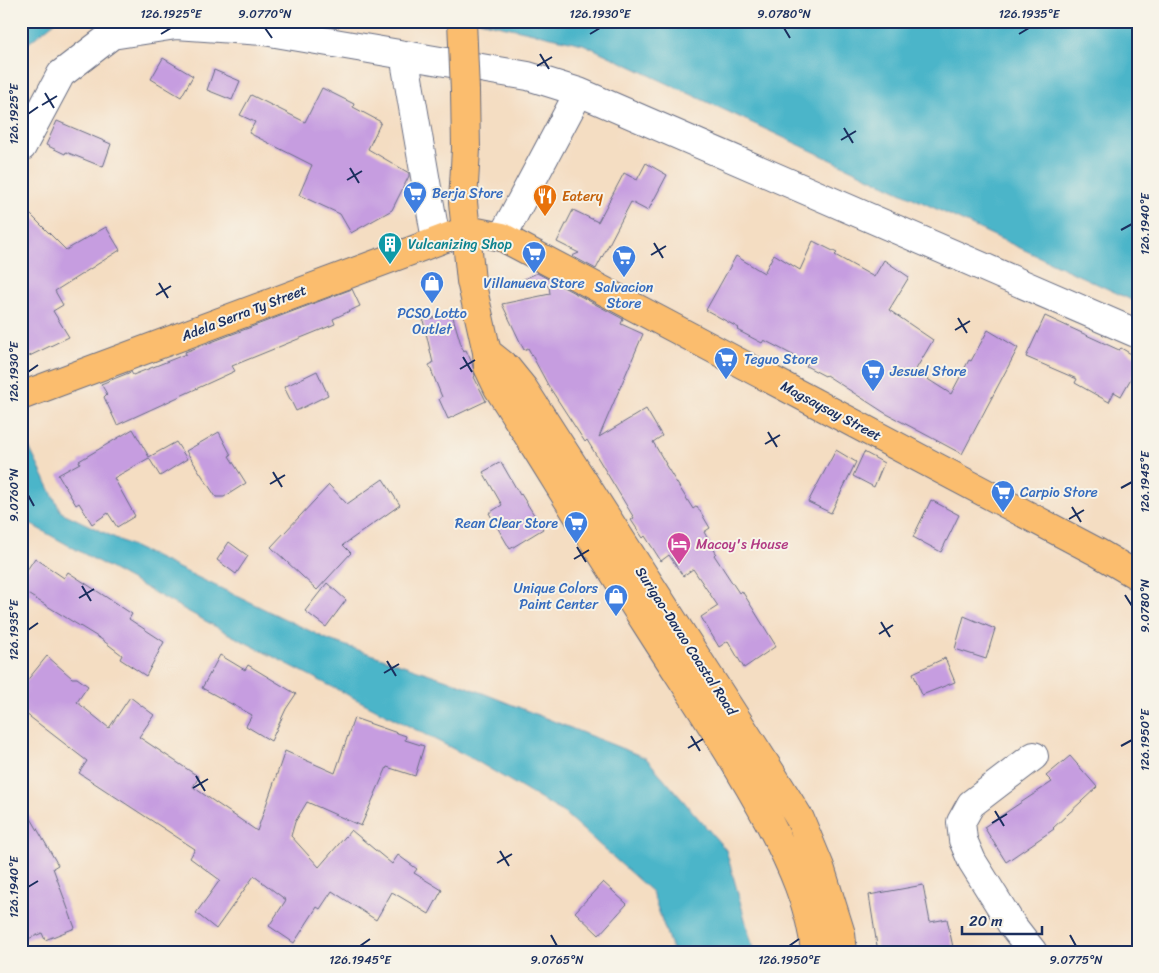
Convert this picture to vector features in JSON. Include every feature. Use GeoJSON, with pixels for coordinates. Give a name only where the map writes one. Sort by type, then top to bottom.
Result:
{"type":"FeatureCollection","features":[{"type":"Feature","properties":{"kind":"main road","name":"Surigao-Davao Coastal Road"},"geometry":{"type":"LineString","coordinates":[[462,21],[466,148],[463,202],[471,282],[487,352],[488,367],[498,388],[740,770],[758,802],[799,884],[815,941],[816,952]]}},
{"type":"Feature","properties":{"kind":"main road","name":"Adela Serra Ty Street"},"geometry":{"type":"LineString","coordinates":[[21,396],[467,230]]}},
{"type":"Feature","properties":{"kind":"main road","name":"Magsaysay Street"},"geometry":{"type":"LineString","coordinates":[[467,230],[502,236],[1098,552],[1138,576]]}},
{"type":"Feature","properties":{"kind":"main road","name":"Surigao-Davao Coastal Road"},"geometry":{"type":"LineString","coordinates":[[487,352],[507,368],[524,389],[800,819],[820,867],[841,934],[843,952]]}},
{"type":"Feature","properties":{"kind":"main road"},"geometry":{"type":"LineString","coordinates":[[758,802],[782,790]]}},
{"type":"Feature","properties":{"kind":"street"},"geometry":{"type":"LineString","coordinates":[[22,147],[61,74],[112,35],[176,25],[264,31],[528,76],[578,92],[1138,334]]}},
{"type":"Feature","properties":{"kind":"street"},"geometry":{"type":"LineString","coordinates":[[404,55],[436,240]]}},
{"type":"Feature","properties":{"kind":"street"},"geometry":{"type":"LineString","coordinates":[[502,236],[578,92]]}},
{"type":"Feature","properties":{"kind":"street"},"geometry":{"type":"LineString","coordinates":[[1033,952],[1012,924],[972,861],[963,840],[961,822],[971,804],[1034,756]]}},
{"type":"Feature","properties":{"kind":"water"},"geometry":{"type":"Polygon","coordinates":[[[21,21],[56,21],[21,49],[21,21]]]}},
{"type":"Feature","properties":{"kind":"water"},"geometry":{"type":"Polygon","coordinates":[[[479,21],[1138,21],[1138,303],[583,44],[479,21]]]}},
{"type":"Feature","properties":{"kind":"water"},"geometry":{"type":"Polygon","coordinates":[[[21,431],[61,512],[329,640],[465,686],[646,758],[726,850],[754,952],[673,952],[652,892],[564,813],[473,759],[229,634],[21,519],[21,431]]]}},
{"type":"Feature","properties":{"kind":"building"},"geometry":{"type":"Polygon","coordinates":[[[163,58],[193,76],[181,97],[151,79],[163,58]]]}},
{"type":"Feature","properties":{"kind":"building"},"geometry":{"type":"Polygon","coordinates":[[[214,70],[240,81],[232,100],[207,90],[214,70]]]}},
{"type":"Feature","properties":{"kind":"building"},"geometry":{"type":"Polygon","coordinates":[[[322,88],[354,104],[353,107],[381,122],[368,149],[409,173],[392,210],[351,233],[340,214],[299,195],[312,165],[249,133],[255,122],[240,115],[251,95],[305,122],[322,88]]]}},
{"type":"Feature","properties":{"kind":"building"},"geometry":{"type":"Polygon","coordinates":[[[57,121],[111,144],[103,167],[66,152],[65,154],[46,145],[57,121]]]}},
{"type":"Feature","properties":{"kind":"building"},"geometry":{"type":"Polygon","coordinates":[[[646,163],[667,175],[648,211],[631,202],[596,269],[572,256],[579,253],[557,242],[573,210],[598,222],[624,173],[637,180],[646,163]]]}},
{"type":"Feature","properties":{"kind":"building"},"geometry":{"type":"Polygon","coordinates":[[[21,205],[66,250],[106,227],[120,250],[55,291],[63,305],[53,311],[69,337],[21,360],[21,205]]]}},
{"type":"Feature","properties":{"kind":"building"},"geometry":{"type":"Polygon","coordinates":[[[813,241],[837,253],[835,255],[874,277],[884,260],[909,277],[889,310],[933,340],[915,371],[951,394],[988,330],[1018,348],[962,454],[885,413],[826,375],[806,366],[808,363],[764,340],[762,343],[706,310],[736,256],[764,273],[774,254],[800,270],[813,241]]]}},
{"type":"Feature","properties":{"kind":"building"},"geometry":{"type":"Polygon","coordinates":[[[537,273],[623,319],[621,324],[643,334],[599,437],[646,409],[662,436],[653,442],[693,509],[697,506],[710,528],[704,532],[716,553],[714,555],[739,593],[742,591],[776,646],[744,668],[728,641],[719,647],[701,617],[718,606],[693,569],[683,576],[669,555],[661,561],[645,536],[643,538],[631,520],[634,518],[587,440],[585,442],[548,385],[528,348],[524,350],[502,304],[550,294],[549,286],[511,285],[537,273]]]}},
{"type":"Feature","properties":{"kind":"building"},"geometry":{"type":"Polygon","coordinates":[[[352,289],[360,306],[333,319],[335,324],[232,366],[235,371],[117,425],[104,397],[107,394],[101,384],[131,372],[133,375],[186,354],[185,352],[352,289]]]}},
{"type":"Feature","properties":{"kind":"building"},"geometry":{"type":"Polygon","coordinates":[[[452,314],[463,351],[466,350],[472,363],[474,377],[486,401],[448,419],[439,399],[442,397],[429,365],[433,363],[423,320],[452,314]]]}},
{"type":"Feature","properties":{"kind":"building"},"geometry":{"type":"Polygon","coordinates":[[[1045,316],[1119,350],[1121,348],[1138,358],[1138,366],[1121,396],[1114,392],[1109,402],[1075,383],[1077,379],[1026,357],[1045,316]]]}},
{"type":"Feature","properties":{"kind":"building"},"geometry":{"type":"Polygon","coordinates":[[[317,371],[328,395],[296,411],[284,387],[317,371]]]}},
{"type":"Feature","properties":{"kind":"building"},"geometry":{"type":"Polygon","coordinates":[[[133,429],[149,457],[176,442],[187,459],[160,476],[149,458],[114,478],[135,516],[117,527],[108,513],[92,524],[79,503],[76,505],[58,475],[133,429]]]}},
{"type":"Feature","properties":{"kind":"building"},"geometry":{"type":"Polygon","coordinates":[[[219,432],[231,455],[229,456],[246,483],[224,497],[216,497],[186,451],[219,432]]]}},
{"type":"Feature","properties":{"kind":"building"},"geometry":{"type":"Polygon","coordinates":[[[836,450],[856,462],[831,513],[808,502],[836,450]]]}},
{"type":"Feature","properties":{"kind":"building"},"geometry":{"type":"Polygon","coordinates":[[[864,452],[884,463],[874,487],[853,476],[864,452]]]}},
{"type":"Feature","properties":{"kind":"building"},"geometry":{"type":"Polygon","coordinates":[[[501,462],[543,529],[510,549],[489,513],[502,505],[483,472],[501,462]]]}},
{"type":"Feature","properties":{"kind":"building"},"geometry":{"type":"Polygon","coordinates":[[[383,479],[400,505],[343,545],[351,553],[317,590],[271,547],[329,485],[347,504],[383,479]]]}},
{"type":"Feature","properties":{"kind":"building"},"geometry":{"type":"Polygon","coordinates":[[[931,500],[959,515],[941,552],[913,537],[931,500]]]}},
{"type":"Feature","properties":{"kind":"building"},"geometry":{"type":"Polygon","coordinates":[[[229,542],[248,556],[236,574],[217,560],[229,542]]]}},
{"type":"Feature","properties":{"kind":"building"},"geometry":{"type":"Polygon","coordinates":[[[35,558],[64,578],[68,572],[132,614],[129,619],[164,642],[146,676],[120,659],[122,655],[101,639],[21,590],[21,579],[35,558]]]}},
{"type":"Feature","properties":{"kind":"building"},"geometry":{"type":"Polygon","coordinates":[[[327,583],[346,600],[326,627],[305,611],[327,583]]]}},
{"type":"Feature","properties":{"kind":"building"},"geometry":{"type":"Polygon","coordinates":[[[964,616],[995,629],[986,659],[955,649],[964,616]]]}},
{"type":"Feature","properties":{"kind":"building"},"geometry":{"type":"Polygon","coordinates":[[[220,655],[245,670],[248,665],[296,694],[286,709],[271,741],[246,726],[252,715],[202,688],[220,655]]]}},
{"type":"Feature","properties":{"kind":"building"},"geometry":{"type":"Polygon","coordinates":[[[47,656],[72,678],[77,678],[88,686],[77,702],[109,728],[130,697],[154,715],[139,737],[199,777],[193,787],[257,831],[285,751],[335,773],[354,718],[406,736],[405,740],[424,746],[415,776],[387,767],[361,826],[307,802],[295,822],[291,836],[319,867],[351,830],[392,864],[398,855],[417,869],[414,873],[442,890],[429,914],[392,892],[376,920],[332,891],[320,909],[317,907],[294,943],[269,926],[286,900],[254,876],[216,929],[196,913],[220,880],[190,858],[195,849],[79,773],[87,761],[21,710],[21,688],[47,656]]]}},
{"type":"Feature","properties":{"kind":"building"},"geometry":{"type":"Polygon","coordinates":[[[945,658],[955,682],[922,695],[913,673],[945,658]]]}},
{"type":"Feature","properties":{"kind":"building"},"geometry":{"type":"Polygon","coordinates":[[[1070,756],[1097,787],[1054,829],[1006,862],[984,827],[1052,782],[1046,776],[1070,756]]]}},
{"type":"Feature","properties":{"kind":"building"},"geometry":{"type":"Polygon","coordinates":[[[21,801],[58,865],[53,868],[75,928],[45,940],[42,933],[21,942],[21,801]]]}},
{"type":"Feature","properties":{"kind":"building"},"geometry":{"type":"Polygon","coordinates":[[[603,882],[627,904],[599,935],[575,912],[603,882]]]}},
{"type":"Feature","properties":{"kind":"building"},"geometry":{"type":"Polygon","coordinates":[[[923,885],[930,922],[947,919],[954,952],[878,952],[869,895],[923,885]]]}},
{"type":"Feature","properties":{"kind":"place","name":"Berja Store"},"geometry":{"type":"Point","coordinates":[415,214]}},
{"type":"Feature","properties":{"kind":"place","name":"Eatery"},"geometry":{"type":"Point","coordinates":[545,217]}},
{"type":"Feature","properties":{"kind":"place","name":"Vulcanizing Shop"},"geometry":{"type":"Point","coordinates":[390,265]}},
{"type":"Feature","properties":{"kind":"place","name":"Villanueva Store"},"geometry":{"type":"Point","coordinates":[534,274]}},
{"type":"Feature","properties":{"kind":"place","name":"Salvacion Store"},"geometry":{"type":"Point","coordinates":[624,278]}},
{"type":"Feature","properties":{"kind":"place","name":"PCSO Lotto Outlet"},"geometry":{"type":"Point","coordinates":[432,304]}},
{"type":"Feature","properties":{"kind":"place","name":"Teguo Store"},"geometry":{"type":"Point","coordinates":[726,380]}},
{"type":"Feature","properties":{"kind":"place","name":"Jesuel Store"},"geometry":{"type":"Point","coordinates":[873,392]}},
{"type":"Feature","properties":{"kind":"place","name":"Carpio Store"},"geometry":{"type":"Point","coordinates":[1003,513]}},
{"type":"Feature","properties":{"kind":"place","name":"Rean Clear Store"},"geometry":{"type":"Point","coordinates":[576,544]}},
{"type":"Feature","properties":{"kind":"place","name":"Macoy's House"},"geometry":{"type":"Point","coordinates":[679,565]}},
{"type":"Feature","properties":{"kind":"place","name":"Unique Colors Paint Center"},"geometry":{"type":"Point","coordinates":[616,617]}}]}
